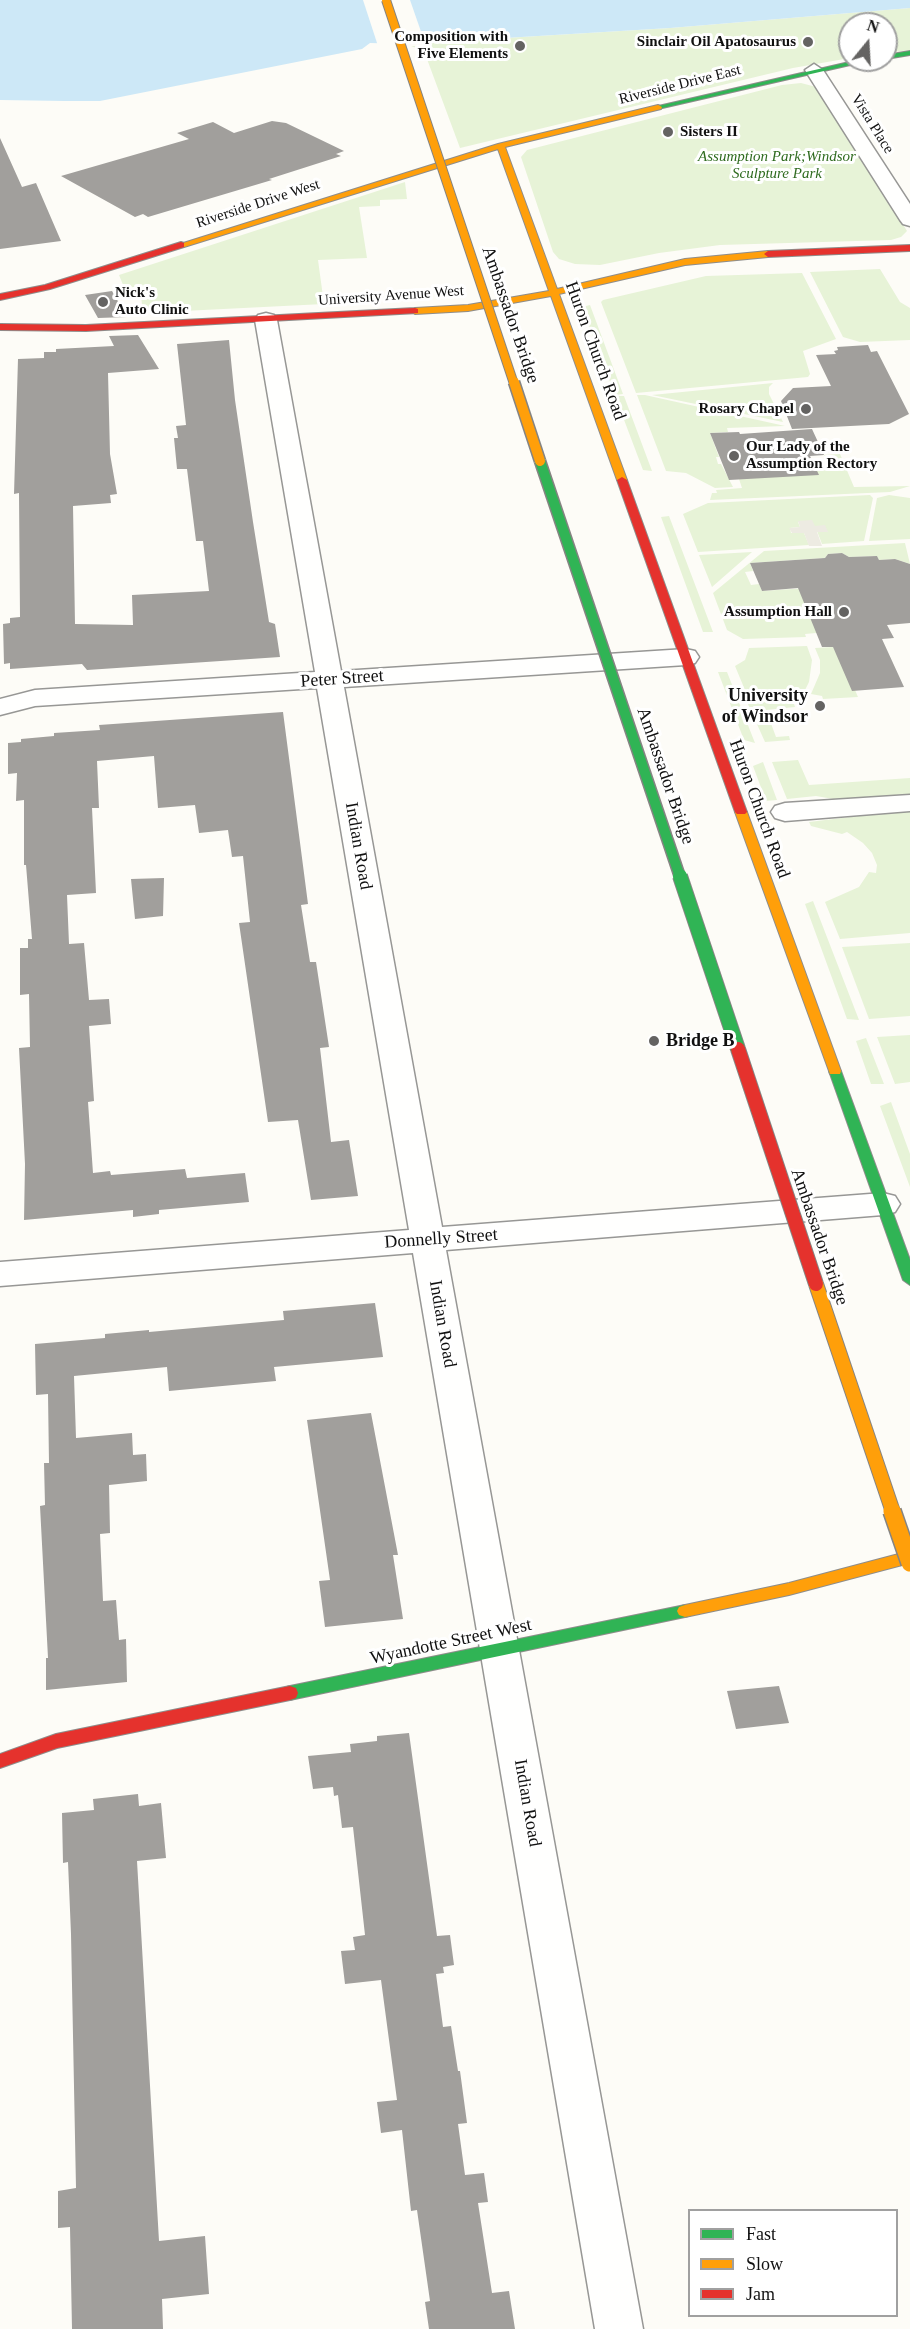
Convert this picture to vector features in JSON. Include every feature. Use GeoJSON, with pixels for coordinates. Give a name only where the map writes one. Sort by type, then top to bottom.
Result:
{"type":"FeatureCollection","features":[{"type":"Feature","properties":{"kind":"main road","name":"Ambassador Bridge"},"geometry":{"type":"LineString","coordinates":[[386,0],[910,1563]]}},
{"type":"Feature","properties":{"kind":"main road","name":"Riverside Drive East"},"geometry":{"type":"LineString","coordinates":[[501,146],[838,66]]}},
{"type":"Feature","properties":{"kind":"main road","name":"Huron Church Road"},"geometry":{"type":"LineString","coordinates":[[501,146],[910,1280]]}},
{"type":"Feature","properties":{"kind":"main road","name":"Riverside Drive West"},"geometry":{"type":"LineString","coordinates":[[0,297],[24,294],[501,146]]}},
{"type":"Feature","properties":{"kind":"main road","name":"University Avenue West"},"geometry":{"type":"LineString","coordinates":[[0,327],[86,328],[468,308],[554,292],[663,267],[712,259],[793,252],[910,248]]}},
{"type":"Feature","properties":{"kind":"main road","name":"Riverside Drive West"},"geometry":{"type":"LineString","coordinates":[[0,307],[24,294]]}},
{"type":"Feature","properties":{"kind":"main road","name":"University Avenue West"},"geometry":{"type":"LineString","coordinates":[[0,337],[86,328]]}},
{"type":"Feature","properties":{"kind":"main road","name":"Wyandotte Street West"},"geometry":{"type":"LineString","coordinates":[[0,1761],[56,1741],[789,1589],[910,1557]]}},
{"type":"Feature","properties":{"kind":"street","name":"Vista Place"},"geometry":{"type":"LineString","coordinates":[[823,69],[848,87]]}},
{"type":"Feature","properties":{"kind":"street","name":"Vista Place"},"geometry":{"type":"LineString","coordinates":[[823,69],[910,220]]}},
{"type":"Feature","properties":{"kind":"street","name":"Indian Road"},"geometry":{"type":"LineString","coordinates":[[266,320],[619,2329]]}},
{"type":"Feature","properties":{"kind":"street","name":"Peter Street"},"geometry":{"type":"LineString","coordinates":[[0,707],[35,698],[686,657]]}},
{"type":"Feature","properties":{"kind":"street"},"geometry":{"type":"LineString","coordinates":[[785,812],[910,803]]}},
{"type":"Feature","properties":{"kind":"street","name":"Donnelly Street"},"geometry":{"type":"LineString","coordinates":[[0,1274],[883,1204]]}},
{"type":"Feature","properties":{"kind":"green space"},"geometry":{"type":"Polygon","coordinates":[[[910,8],[910,50],[898,52],[898,12],[862,12],[910,8]]]}},
{"type":"Feature","properties":{"kind":"green space"},"geometry":{"type":"Polygon","coordinates":[[[838,14],[838,60],[793,68],[460,148],[424,51],[406,44],[670,28],[838,14]]]}},
{"type":"Feature","properties":{"kind":"green space","name":"Assumption Park;Windsor Sculpture Park"},"geometry":{"type":"Polygon","coordinates":[[[801,83],[820,88],[907,231],[901,237],[891,240],[720,245],[659,253],[600,265],[575,264],[559,259],[553,252],[521,157],[527,150],[782,85],[801,83]]]}},
{"type":"Feature","properties":{"kind":"green space"},"geometry":{"type":"Polygon","coordinates":[[[405,182],[407,199],[380,200],[380,206],[359,207],[367,258],[318,260],[324,304],[143,313],[141,296],[128,297],[119,275],[405,182]]]}},
{"type":"Feature","properties":{"kind":"green space"},"geometry":{"type":"Polygon","coordinates":[[[880,269],[900,302],[910,308],[910,340],[860,342],[843,337],[810,272],[880,269]]]}},
{"type":"Feature","properties":{"kind":"green space"},"geometry":{"type":"Polygon","coordinates":[[[802,273],[836,339],[803,351],[810,374],[808,377],[636,393],[601,302],[603,300],[706,276],[802,273]]]}},
{"type":"Feature","properties":{"kind":"green space"},"geometry":{"type":"Polygon","coordinates":[[[590,305],[623,394],[615,395],[582,307],[590,305]]]}},
{"type":"Feature","properties":{"kind":"green space"},"geometry":{"type":"Polygon","coordinates":[[[773,383],[769,387],[769,394],[783,422],[652,395],[773,383]]]}},
{"type":"Feature","properties":{"kind":"green space"},"geometry":{"type":"Polygon","coordinates":[[[637,395],[785,426],[727,428],[728,432],[710,433],[719,457],[716,457],[718,464],[721,464],[733,487],[715,488],[686,473],[666,471],[637,395]]]}},
{"type":"Feature","properties":{"kind":"green space"},"geometry":{"type":"Polygon","coordinates":[[[615,396],[624,396],[652,471],[643,470],[615,396]]]}},
{"type":"Feature","properties":{"kind":"green space"},"geometry":{"type":"Polygon","coordinates":[[[840,454],[854,487],[910,486],[890,492],[710,500],[712,493],[717,493],[716,490],[742,488],[739,479],[828,467],[824,455],[840,454]]]}},
{"type":"Feature","properties":{"kind":"green space"},"geometry":{"type":"Polygon","coordinates":[[[870,495],[873,498],[864,541],[822,544],[815,526],[798,522],[800,527],[790,528],[791,533],[804,533],[809,545],[698,552],[683,514],[708,503],[870,495]]]}},
{"type":"Feature","properties":{"kind":"green space"},"geometry":{"type":"Polygon","coordinates":[[[889,495],[910,498],[910,539],[869,541],[877,498],[889,495]]]}},
{"type":"Feature","properties":{"kind":"green space"},"geometry":{"type":"Polygon","coordinates":[[[669,516],[713,632],[703,632],[661,517],[669,516]]]}},
{"type":"Feature","properties":{"kind":"green space"},"geometry":{"type":"Polygon","coordinates":[[[905,543],[910,564],[895,559],[879,560],[877,556],[849,557],[842,553],[828,554],[825,558],[750,563],[753,571],[745,572],[751,585],[759,584],[762,591],[822,587],[827,632],[805,634],[806,637],[743,639],[727,630],[713,593],[764,551],[905,543]]]}},
{"type":"Feature","properties":{"kind":"green space"},"geometry":{"type":"Polygon","coordinates":[[[752,552],[712,587],[699,555],[752,552]]]}},
{"type":"Feature","properties":{"kind":"green space"},"geometry":{"type":"Polygon","coordinates":[[[807,646],[812,660],[809,682],[804,692],[790,693],[792,700],[745,690],[735,666],[745,660],[749,648],[807,646]]]}},
{"type":"Feature","properties":{"kind":"green space"},"geometry":{"type":"Polygon","coordinates":[[[833,647],[858,697],[823,699],[822,696],[811,694],[820,673],[820,660],[815,648],[833,647]]]}},
{"type":"Feature","properties":{"kind":"green space"},"geometry":{"type":"Polygon","coordinates":[[[718,672],[727,672],[755,743],[744,740],[718,672]]]}},
{"type":"Feature","properties":{"kind":"green space"},"geometry":{"type":"Polygon","coordinates":[[[743,693],[794,704],[795,707],[766,710],[776,737],[789,736],[790,740],[765,742],[743,693]]]}},
{"type":"Feature","properties":{"kind":"green space"},"geometry":{"type":"Polygon","coordinates":[[[798,760],[809,785],[910,778],[910,796],[845,801],[816,796],[787,799],[772,762],[798,760]]]}},
{"type":"Feature","properties":{"kind":"green space"},"geometry":{"type":"Polygon","coordinates":[[[763,762],[777,800],[766,801],[753,766],[763,762]]]}},
{"type":"Feature","properties":{"kind":"green space"},"geometry":{"type":"Polygon","coordinates":[[[910,809],[910,933],[840,939],[825,902],[859,887],[869,872],[876,873],[877,865],[872,853],[863,843],[847,832],[842,834],[811,826],[809,822],[850,817],[849,813],[910,809]]]}},
{"type":"Feature","properties":{"kind":"green space"},"geometry":{"type":"Polygon","coordinates":[[[813,901],[859,1020],[847,1019],[805,904],[813,901]]]}},
{"type":"Feature","properties":{"kind":"green space"},"geometry":{"type":"Polygon","coordinates":[[[910,943],[910,1016],[869,1019],[842,947],[910,943]]]}},
{"type":"Feature","properties":{"kind":"green space"},"geometry":{"type":"Polygon","coordinates":[[[910,1035],[910,1082],[895,1084],[877,1037],[910,1035]]]}},
{"type":"Feature","properties":{"kind":"green space"},"geometry":{"type":"Polygon","coordinates":[[[866,1038],[884,1084],[871,1084],[856,1041],[866,1038]]]}},
{"type":"Feature","properties":{"kind":"green space"},"geometry":{"type":"Polygon","coordinates":[[[891,1102],[910,1154],[910,1187],[880,1106],[891,1102]]]}},
{"type":"Feature","properties":{"kind":"shaded area"},"geometry":{"type":"Polygon","coordinates":[[[812,520],[815,526],[825,525],[828,532],[817,532],[822,546],[809,546],[804,533],[792,533],[789,528],[800,527],[798,521],[812,520]]]}},
{"type":"Feature","properties":{"kind":"water"},"geometry":{"type":"Polygon","coordinates":[[[0,0],[910,0],[910,8],[838,12],[838,14],[670,28],[406,44],[370,43],[362,49],[100,101],[0,100],[0,0]]]}},
{"type":"Feature","properties":{"kind":"pier"},"geometry":{"type":"Polygon","coordinates":[[[363,0],[410,0],[426,46],[378,46],[363,0]]]}},
{"type":"Feature","properties":{"kind":"building"},"geometry":{"type":"Polygon","coordinates":[[[272,121],[286,123],[344,151],[336,154],[341,156],[269,179],[272,180],[148,217],[143,214],[135,217],[61,176],[189,139],[177,133],[213,122],[234,133],[272,121]]]}},
{"type":"Feature","properties":{"kind":"building"},"geometry":{"type":"Polygon","coordinates":[[[0,138],[22,187],[36,183],[61,241],[0,249],[0,138]]]}},
{"type":"Feature","properties":{"kind":"building","name":"Nick's Auto Clinic"},"geometry":{"type":"Polygon","coordinates":[[[112,291],[127,317],[98,318],[85,295],[112,291]]]}},
{"type":"Feature","properties":{"kind":"building"},"geometry":{"type":"Polygon","coordinates":[[[138,335],[159,369],[108,373],[110,454],[117,494],[110,495],[111,503],[73,506],[75,624],[133,625],[132,595],[209,591],[203,541],[196,541],[187,469],[177,469],[174,438],[178,438],[176,426],[186,425],[177,344],[229,340],[235,400],[269,622],[275,624],[280,657],[87,670],[82,664],[10,669],[10,663],[4,664],[3,624],[10,623],[10,618],[20,617],[19,493],[14,494],[18,359],[44,358],[44,352],[56,352],[56,349],[114,346],[109,336],[138,335]]]}},
{"type":"Feature","properties":{"kind":"building"},"geometry":{"type":"Polygon","coordinates":[[[868,345],[871,352],[877,351],[909,414],[889,424],[792,429],[781,401],[793,388],[831,386],[816,355],[836,354],[834,351],[838,350],[837,347],[868,345]]]}},
{"type":"Feature","properties":{"kind":"building"},"geometry":{"type":"Polygon","coordinates":[[[812,429],[824,455],[810,456],[819,475],[729,480],[710,433],[739,432],[740,434],[812,429]]]}},
{"type":"Feature","properties":{"kind":"building","name":"Assumption Hall"},"geometry":{"type":"Polygon","coordinates":[[[842,553],[849,557],[877,556],[879,560],[895,559],[910,564],[910,623],[887,625],[894,638],[882,639],[904,687],[852,691],[833,647],[822,647],[798,588],[762,591],[750,563],[825,558],[828,554],[842,553]]]}},
{"type":"Feature","properties":{"kind":"building"},"geometry":{"type":"Polygon","coordinates":[[[283,712],[308,904],[301,905],[310,962],[316,962],[329,1047],[320,1048],[331,1142],[349,1140],[358,1196],[311,1200],[298,1120],[268,1122],[239,923],[250,922],[243,856],[232,857],[228,830],[199,833],[195,805],[158,808],[154,756],[97,761],[99,808],[92,808],[96,893],[67,895],[69,944],[84,943],[89,1000],[109,999],[111,1024],[89,1026],[94,1101],[88,1102],[93,1173],[110,1171],[111,1175],[185,1169],[187,1178],[245,1173],[249,1202],[159,1210],[159,1214],[133,1217],[133,1210],[24,1220],[25,1164],[19,1048],[30,1047],[29,994],[20,995],[20,948],[28,948],[28,939],[32,939],[26,865],[24,865],[24,800],[16,801],[17,773],[8,774],[8,743],[21,742],[21,739],[54,736],[54,733],[100,730],[99,725],[283,712]]]}},
{"type":"Feature","properties":{"kind":"building"},"geometry":{"type":"Polygon","coordinates":[[[164,878],[163,916],[135,919],[131,879],[164,878]]]}},
{"type":"Feature","properties":{"kind":"building"},"geometry":{"type":"Polygon","coordinates":[[[375,1303],[383,1357],[274,1367],[276,1381],[169,1391],[167,1367],[74,1376],[76,1438],[132,1433],[133,1455],[146,1454],[147,1481],[109,1485],[110,1533],[100,1534],[103,1601],[116,1600],[119,1640],[126,1639],[127,1682],[46,1690],[46,1658],[48,1658],[40,1506],[45,1505],[44,1463],[49,1463],[48,1394],[36,1395],[35,1344],[105,1338],[105,1334],[284,1320],[283,1311],[375,1303]]]}},
{"type":"Feature","properties":{"kind":"building"},"geometry":{"type":"Polygon","coordinates":[[[371,1413],[398,1555],[393,1555],[403,1619],[325,1627],[319,1581],[330,1580],[307,1420],[371,1413]]]}},
{"type":"Feature","properties":{"kind":"building"},"geometry":{"type":"Polygon","coordinates":[[[779,1686],[789,1723],[736,1729],[727,1691],[779,1686]]]}},
{"type":"Feature","properties":{"kind":"building"},"geometry":{"type":"Polygon","coordinates":[[[409,1733],[437,1936],[450,1935],[454,1965],[443,1967],[444,1973],[436,1974],[443,2027],[451,2026],[458,2071],[460,2071],[467,2123],[458,2124],[465,2175],[484,2173],[488,2202],[478,2203],[492,2293],[509,2291],[515,2329],[429,2329],[425,2302],[430,2301],[417,2210],[411,2211],[402,2130],[381,2133],[377,2102],[397,2100],[381,1980],[345,1984],[341,1951],[355,1950],[353,1937],[365,1935],[353,1827],[342,1828],[338,1795],[334,1796],[333,1787],[313,1789],[308,1756],[351,1752],[350,1744],[377,1741],[377,1736],[409,1733]]]}},
{"type":"Feature","properties":{"kind":"building"},"geometry":{"type":"Polygon","coordinates":[[[138,1794],[139,1806],[161,1803],[166,1858],[137,1861],[159,2241],[205,2236],[209,2294],[162,2299],[163,2329],[72,2329],[70,2227],[58,2228],[58,2191],[76,2188],[71,1934],[68,1862],[63,1863],[62,1813],[94,1810],[93,1799],[138,1794]]]}},
{"type":"Feature","properties":{"kind":"traffic: fast"},"geometry":{"type":"LineString","coordinates":[[898,55],[910,53]]}},
{"type":"Feature","properties":{"kind":"traffic: fast"},"geometry":{"type":"LineString","coordinates":[[658,107],[838,67]]}},
{"type":"Feature","properties":{"kind":"traffic: fast"},"geometry":{"type":"LineString","coordinates":[[540,461],[738,1049]]}},
{"type":"Feature","properties":{"kind":"traffic: fast"},"geometry":{"type":"LineString","coordinates":[[835,1071],[910,1280]]}},
{"type":"Feature","properties":{"kind":"traffic: fast"},"geometry":{"type":"LineString","coordinates":[[290,1693],[685,1611]]}},
{"type":"Feature","properties":{"kind":"traffic: slow"},"geometry":{"type":"LineString","coordinates":[[386,0],[540,461]]}},
{"type":"Feature","properties":{"kind":"traffic: slow"},"geometry":{"type":"LineString","coordinates":[[181,245],[501,146],[658,107]]}},
{"type":"Feature","properties":{"kind":"traffic: slow"},"geometry":{"type":"LineString","coordinates":[[501,146],[622,480]]}},
{"type":"Feature","properties":{"kind":"traffic: slow"},"geometry":{"type":"LineString","coordinates":[[415,311],[468,308],[526,299],[685,262],[768,254]]}},
{"type":"Feature","properties":{"kind":"traffic: slow"},"geometry":{"type":"LineString","coordinates":[[741,812],[835,1071]]}},
{"type":"Feature","properties":{"kind":"traffic: slow"},"geometry":{"type":"LineString","coordinates":[[816,1284],[910,1563]]}},
{"type":"Feature","properties":{"kind":"traffic: slow"},"geometry":{"type":"LineString","coordinates":[[685,1611],[789,1589],[910,1557]]}},
{"type":"Feature","properties":{"kind":"traffic: jam"},"geometry":{"type":"LineString","coordinates":[[0,297],[47,287],[181,245]]}},
{"type":"Feature","properties":{"kind":"traffic: jam"},"geometry":{"type":"LineString","coordinates":[[768,254],[910,248]]}},
{"type":"Feature","properties":{"kind":"traffic: jam"},"geometry":{"type":"LineString","coordinates":[[0,327],[86,328],[415,311]]}},
{"type":"Feature","properties":{"kind":"traffic: jam"},"geometry":{"type":"LineString","coordinates":[[622,480],[741,812]]}},
{"type":"Feature","properties":{"kind":"traffic: jam"},"geometry":{"type":"LineString","coordinates":[[738,1049],[816,1284]]}},
{"type":"Feature","properties":{"kind":"traffic: jam"},"geometry":{"type":"LineString","coordinates":[[0,1761],[56,1741],[290,1693]]}},
{"type":"Feature","properties":{"kind":"place","name":"Sinclair Oil Apatosaurus"},"geometry":{"type":"Point","coordinates":[808,42]}},
{"type":"Feature","properties":{"kind":"place","name":"Composition with Five Elements"},"geometry":{"type":"Point","coordinates":[520,46]}},
{"type":"Feature","properties":{"kind":"place","name":"Sisters II"},"geometry":{"type":"Point","coordinates":[668,132]}},
{"type":"Feature","properties":{"kind":"place","name":"Nick's Auto Clinic"},"geometry":{"type":"Point","coordinates":[103,302]}},
{"type":"Feature","properties":{"kind":"place","name":"Rosary Chapel"},"geometry":{"type":"Point","coordinates":[806,409]}},
{"type":"Feature","properties":{"kind":"place","name":"Our Lady of the Assumption Rectory"},"geometry":{"type":"Point","coordinates":[734,456]}},
{"type":"Feature","properties":{"kind":"place","name":"Assumption Hall"},"geometry":{"type":"Point","coordinates":[844,612]}},
{"type":"Feature","properties":{"kind":"place","name":"University of Windsor"},"geometry":{"type":"Point","coordinates":[820,706]}},
{"type":"Feature","properties":{"kind":"place","name":"Bridge B"},"geometry":{"type":"Point","coordinates":[654,1041]}}]}
